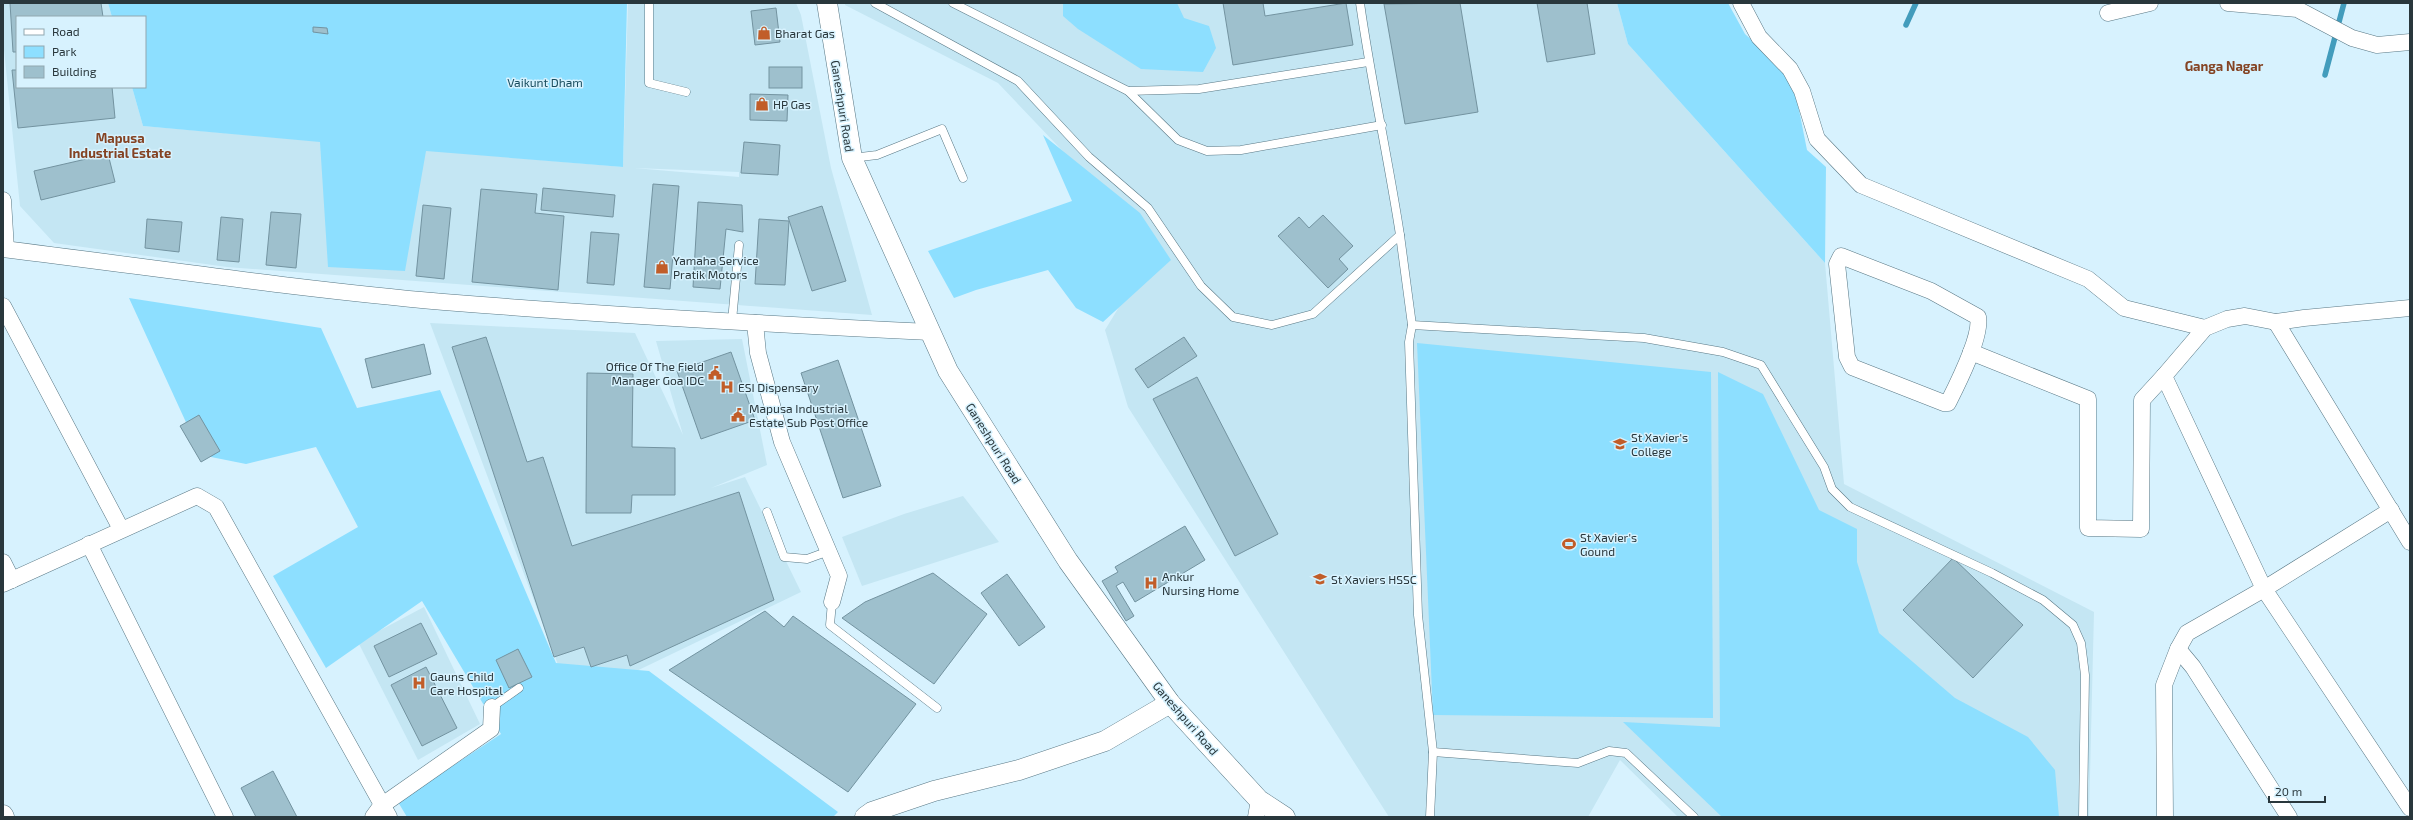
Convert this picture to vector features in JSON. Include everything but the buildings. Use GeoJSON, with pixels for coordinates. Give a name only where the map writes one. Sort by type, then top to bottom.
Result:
{"type":"FeatureCollection","features":[{"type":"Feature","properties":{"kind":"street","name":"Ganeshpuri Road"},"geometry":{"type":"LineString","coordinates":[[827,3],[852,158],[948,371],[1068,561],[1170,703],[1258,808],[1285,817]]}},
{"type":"Feature","properties":{"kind":"street"},"geometry":{"type":"LineString","coordinates":[[1741,3],[1759,37],[1790,69],[1802,91],[1817,139],[1861,185],[2088,279],[2124,308],[2205,328]]}},
{"type":"Feature","properties":{"kind":"street"},"geometry":{"type":"LineString","coordinates":[[2108,13],[2150,3]]}},
{"type":"Feature","properties":{"kind":"street"},"geometry":{"type":"LineString","coordinates":[[2228,3],[2297,9],[2352,38],[2377,45],[2410,42]]}},
{"type":"Feature","properties":{"kind":"street"},"geometry":{"type":"LineString","coordinates":[[3,200],[5,249],[262,284],[444,302],[755,323],[930,332]]}},
{"type":"Feature","properties":{"kind":"street"},"geometry":{"type":"LineString","coordinates":[[1845,256],[1855,259],[1931,291],[1975,314],[1978,317],[1978,326],[1971,352],[1946,404],[1855,370],[1847,357],[1838,259],[1845,256]]}},
{"type":"Feature","properties":{"kind":"street"},"geometry":{"type":"LineString","coordinates":[[3,306],[121,529]]}},
{"type":"Feature","properties":{"kind":"street"},"geometry":{"type":"LineString","coordinates":[[1971,352],[2088,399],[2088,528],[2141,529],[2142,400],[2205,328],[2227,319],[2245,316],[2276,322],[2410,308]]}},
{"type":"Feature","properties":{"kind":"street"},"geometry":{"type":"LineString","coordinates":[[2276,322],[2410,542]]}},
{"type":"Feature","properties":{"kind":"street"},"geometry":{"type":"LineString","coordinates":[[755,323],[758,353],[782,442],[839,576],[832,602]]}},
{"type":"Feature","properties":{"kind":"street"},"geometry":{"type":"LineString","coordinates":[[2164,376],[2264,590],[2410,808]]}},
{"type":"Feature","properties":{"kind":"street"},"geometry":{"type":"LineString","coordinates":[[3,562],[8,582],[121,529],[197,496],[216,507],[381,813],[491,729],[492,707]]}},
{"type":"Feature","properties":{"kind":"street"},"geometry":{"type":"LineString","coordinates":[[2165,817],[2164,685],[2178,649],[2187,633],[2264,590],[2391,510]]}},
{"type":"Feature","properties":{"kind":"street"},"geometry":{"type":"LineString","coordinates":[[89,544],[225,817]]}},
{"type":"Feature","properties":{"kind":"street"},"geometry":{"type":"LineString","coordinates":[[2178,649],[2193,667],[2290,817]]}},
{"type":"Feature","properties":{"kind":"street"},"geometry":{"type":"LineString","coordinates":[[865,817],[872,812],[934,791],[1019,770],[1105,741],[1170,703]]}},
{"type":"Feature","properties":{"kind":"street"},"geometry":{"type":"LineString","coordinates":[[2165,801],[2177,817]]}},
{"type":"Feature","properties":{"kind":"lane"},"geometry":{"type":"LineString","coordinates":[[649,3],[649,83],[686,92]]}},
{"type":"Feature","properties":{"kind":"lane"},"geometry":{"type":"LineString","coordinates":[[875,3],[1018,82],[1089,157],[1148,208],[1201,286],[1233,317],[1272,325],[1313,314],[1400,235]]}},
{"type":"Feature","properties":{"kind":"lane"},"geometry":{"type":"LineString","coordinates":[[953,3],[1128,91],[1178,140],[1207,151],[1241,150],[1382,125]]}},
{"type":"Feature","properties":{"kind":"lane"},"geometry":{"type":"LineString","coordinates":[[1360,3],[1368,62],[1382,125],[1400,235],[1412,325],[1409,342],[1418,616],[1433,752],[1430,817]]}},
{"type":"Feature","properties":{"kind":"lane"},"geometry":{"type":"LineString","coordinates":[[1128,91],[1199,89],[1368,62]]}},
{"type":"Feature","properties":{"kind":"lane"},"geometry":{"type":"LineString","coordinates":[[852,158],[877,155],[942,129],[963,178]]}},
{"type":"Feature","properties":{"kind":"lane"},"geometry":{"type":"LineString","coordinates":[[732,321],[739,245]]}},
{"type":"Feature","properties":{"kind":"lane"},"geometry":{"type":"LineString","coordinates":[[1412,325],[1644,338],[1723,352],[1761,365],[1824,467],[1832,489],[1850,507],[1992,573],[2043,600],[2073,625],[2081,643],[2085,675],[2083,817]]}},
{"type":"Feature","properties":{"kind":"lane"},"geometry":{"type":"LineString","coordinates":[[767,512],[784,557],[807,559],[829,551]]}},
{"type":"Feature","properties":{"kind":"lane"},"geometry":{"type":"LineString","coordinates":[[832,602],[830,625],[937,708]]}},
{"type":"Feature","properties":{"kind":"lane"},"geometry":{"type":"LineString","coordinates":[[492,707],[519,688]]}},
{"type":"Feature","properties":{"kind":"lane"},"geometry":{"type":"LineString","coordinates":[[1433,752],[1578,763],[1609,751],[1626,753],[1694,817]]}},
{"type":"Feature","properties":{"kind":"shaded area"},"geometry":{"type":"Polygon","coordinates":[[[3,3],[108,3],[112,16],[16,16],[16,88],[132,88],[143,126],[623,167],[628,3],[796,3],[801,15],[831,168],[872,315],[227,267],[54,243],[20,206],[3,40],[3,3]],[[634,168],[739,177],[739,172],[634,168]]]}},
{"type":"Feature","properties":{"kind":"shaded area","name":"St Xavier's College"},"geometry":{"type":"Polygon","coordinates":[[[845,3],[1617,3],[1628,44],[1825,263],[1844,484],[2094,612],[2089,817],[1678,817],[1620,760],[1588,817],[1389,817],[1128,407],[1105,330],[1155,248],[998,83],[845,5],[845,3]]]}},
{"type":"Feature","properties":{"kind":"shaded area"},"geometry":{"type":"Polygon","coordinates":[[[430,323],[635,333],[683,435],[656,341],[742,339],[767,465],[711,488],[745,477],[801,592],[572,702],[430,323]]]}},
{"type":"Feature","properties":{"kind":"shaded area"},"geometry":{"type":"Polygon","coordinates":[[[963,496],[999,542],[862,586],[842,537],[904,514],[963,496]]]}},
{"type":"Feature","properties":{"kind":"shaded area","name":"Gauns Child Care Hospital"},"geometry":{"type":"Polygon","coordinates":[[[424,607],[480,724],[418,760],[358,642],[424,607]]]}},
{"type":"Feature","properties":{"kind":"green space","name":"Vaikunt Dham"},"geometry":{"type":"Polygon","coordinates":[[[108,3],[627,3],[623,167],[426,151],[405,271],[328,267],[320,142],[143,126],[132,88],[146,88],[146,16],[112,16],[108,3]]]}},
{"type":"Feature","properties":{"kind":"green space"},"geometry":{"type":"Polygon","coordinates":[[[1063,3],[1177,3],[1184,18],[1209,26],[1216,48],[1203,72],[1141,69],[1078,29],[1063,16],[1063,3]]]}},
{"type":"Feature","properties":{"kind":"green space"},"geometry":{"type":"Polygon","coordinates":[[[1617,3],[1728,3],[1745,34],[1778,64],[1796,95],[1807,150],[1826,167],[1825,263],[1628,44],[1617,3]]]}},
{"type":"Feature","properties":{"kind":"green space"},"geometry":{"type":"Polygon","coordinates":[[[1043,135],[1140,213],[1171,260],[1103,322],[1076,308],[1048,270],[976,290],[954,298],[928,251],[1072,201],[1043,135]]]}},
{"type":"Feature","properties":{"kind":"green space"},"geometry":{"type":"Polygon","coordinates":[[[129,298],[321,328],[357,408],[440,390],[556,663],[649,671],[838,812],[833,817],[407,817],[398,802],[501,734],[422,601],[326,668],[273,576],[358,527],[316,447],[246,464],[201,455],[129,298]]]}},
{"type":"Feature","properties":{"kind":"green space","name":"St Xavier's Gound"},"geometry":{"type":"Polygon","coordinates":[[[1417,343],[1711,372],[1713,718],[1433,715],[1417,343]]]}},
{"type":"Feature","properties":{"kind":"green space"},"geometry":{"type":"Polygon","coordinates":[[[1718,372],[1763,394],[1819,510],[1857,529],[1857,562],[1879,633],[1955,698],[2028,737],[2055,770],[2059,817],[1722,817],[1623,722],[1720,727],[1718,372]]]}},
{"type":"Feature","properties":{"kind":"waterway"},"geometry":{"type":"LineString","coordinates":[[1906,25],[1916,3]]}},
{"type":"Feature","properties":{"kind":"waterway"},"geometry":{"type":"LineString","coordinates":[[2325,75],[2344,3]]}},
{"type":"Feature","properties":{"kind":"place","name":"Bharat Gas"},"geometry":{"type":"Point","coordinates":[764,33]}},
{"type":"Feature","properties":{"kind":"place","name":"HP Gas"},"geometry":{"type":"Point","coordinates":[762,104]}},
{"type":"Feature","properties":{"kind":"place","name":"Yamaha Service Pratik Motors"},"geometry":{"type":"Point","coordinates":[662,267]}},
{"type":"Feature","properties":{"kind":"place","name":"Office Of The Field Manager Goa IDC"},"geometry":{"type":"Point","coordinates":[715,373]}},
{"type":"Feature","properties":{"kind":"place","name":"ESI Dispensary"},"geometry":{"type":"Point","coordinates":[727,387]}},
{"type":"Feature","properties":{"kind":"place","name":"Mapusa Industrial Estate Sub Post Office"},"geometry":{"type":"Point","coordinates":[738,415]}},
{"type":"Feature","properties":{"kind":"place","name":"St Xavier's College"},"geometry":{"type":"Point","coordinates":[1620,444]}},
{"type":"Feature","properties":{"kind":"place","name":"St Xavier's Gound"},"geometry":{"type":"Point","coordinates":[1569,544]}},
{"type":"Feature","properties":{"kind":"place","name":"St Xaviers HSSC"},"geometry":{"type":"Point","coordinates":[1320,579]}},
{"type":"Feature","properties":{"kind":"place","name":"Ankur Nursing Home"},"geometry":{"type":"Point","coordinates":[1151,583]}},
{"type":"Feature","properties":{"kind":"place","name":"Gauns Child Care Hospital"},"geometry":{"type":"Point","coordinates":[419,683]}},
{"type":"Feature","properties":{"kind":"district","name":"Ganga Nagar"},"geometry":{"type":"Point","coordinates":[2224,66]}},
{"type":"Feature","properties":{"kind":"district","name":"Mapusa Industrial Estate"},"geometry":{"type":"Point","coordinates":[120,146]}}]}
